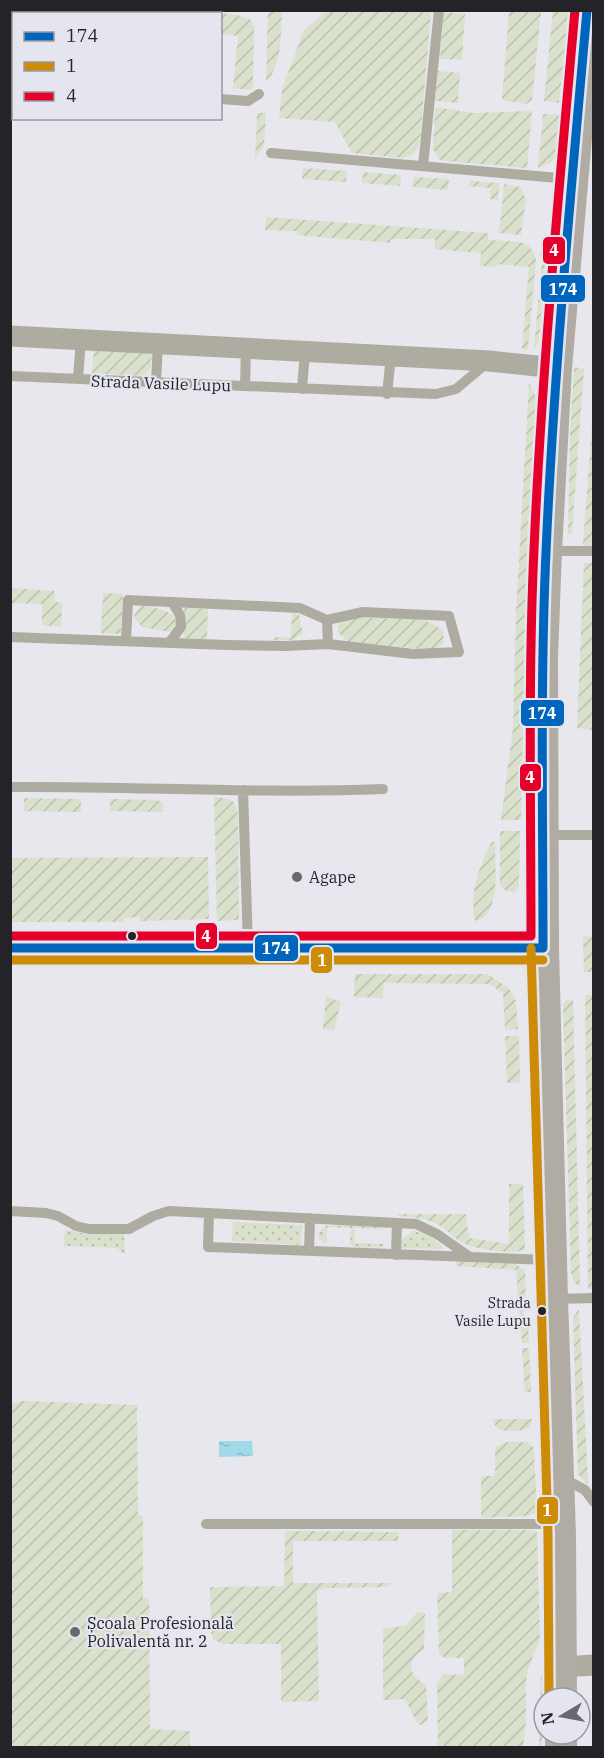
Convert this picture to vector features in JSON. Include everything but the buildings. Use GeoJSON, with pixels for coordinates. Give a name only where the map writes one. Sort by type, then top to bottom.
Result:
{"type":"FeatureCollection","features":[{"type":"Feature","properties":{"kind":"main road"},"geometry":{"type":"LineString","coordinates":[[561,1686],[560,1524],[543,948],[542,657],[556,368],[589,30]]}},
{"type":"Feature","properties":{"kind":"main road"},"geometry":{"type":"LineString","coordinates":[[10,948],[543,948]]}},
{"type":"Feature","properties":{"kind":"street"},"geometry":{"type":"LineString","coordinates":[[10,336],[489,361],[556,368]]}},
{"type":"Feature","properties":{"kind":"street"},"geometry":{"type":"LineString","coordinates":[[561,1667],[594,1665]]}},
{"type":"Feature","properties":{"kind":"lane"},"geometry":{"type":"LineString","coordinates":[[423,166],[439,10]]}},
{"type":"Feature","properties":{"kind":"lane"},"geometry":{"type":"LineString","coordinates":[[222,99],[248,101],[259,94]]}},
{"type":"Feature","properties":{"kind":"lane"},"geometry":{"type":"LineString","coordinates":[[271,153],[573,180]]}},
{"type":"Feature","properties":{"kind":"lane","name":"Strada Vasile Lupu"},"geometry":{"type":"LineString","coordinates":[[78,379],[81,339]]}},
{"type":"Feature","properties":{"kind":"lane"},"geometry":{"type":"LineString","coordinates":[[156,382],[158,343]]}},
{"type":"Feature","properties":{"kind":"lane","name":"Strada Vasile Lupu"},"geometry":{"type":"LineString","coordinates":[[245,386],[246,348]]}},
{"type":"Feature","properties":{"kind":"lane"},"geometry":{"type":"LineString","coordinates":[[302,389],[305,351]]}},
{"type":"Feature","properties":{"kind":"lane"},"geometry":{"type":"LineString","coordinates":[[387,394],[391,356]]}},
{"type":"Feature","properties":{"kind":"lane","name":"Strada Vasile Lupu"},"geometry":{"type":"LineString","coordinates":[[10,376],[387,394],[436,394],[456,389],[489,361]]}},
{"type":"Feature","properties":{"kind":"lane"},"geometry":{"type":"LineString","coordinates":[[546,551],[594,551]]}},
{"type":"Feature","properties":{"kind":"lane"},"geometry":{"type":"LineString","coordinates":[[10,637],[169,643],[285,646],[328,645],[413,654],[459,652],[449,616],[363,612],[327,620],[300,608],[128,600],[126,641]]}},
{"type":"Feature","properties":{"kind":"lane"},"geometry":{"type":"LineString","coordinates":[[169,643],[181,627],[180,615],[172,602]]}},
{"type":"Feature","properties":{"kind":"lane"},"geometry":{"type":"LineString","coordinates":[[327,620],[328,645]]}},
{"type":"Feature","properties":{"kind":"lane"},"geometry":{"type":"LineString","coordinates":[[10,787],[298,792],[383,789]]}},
{"type":"Feature","properties":{"kind":"lane"},"geometry":{"type":"LineString","coordinates":[[243,790],[248,948]]}},
{"type":"Feature","properties":{"kind":"lane"},"geometry":{"type":"LineString","coordinates":[[543,836],[594,835]]}},
{"type":"Feature","properties":{"kind":"lane"},"geometry":{"type":"LineString","coordinates":[[10,1211],[58,1215],[76,1226],[89,1229],[129,1229],[153,1216],[169,1211],[397,1222],[416,1224],[436,1234],[470,1257]]}},
{"type":"Feature","properties":{"kind":"lane"},"geometry":{"type":"LineString","coordinates":[[209,1213],[208,1247],[551,1260]]}},
{"type":"Feature","properties":{"kind":"lane"},"geometry":{"type":"LineString","coordinates":[[309,1251],[310,1218]]}},
{"type":"Feature","properties":{"kind":"lane"},"geometry":{"type":"LineString","coordinates":[[396,1255],[397,1222]]}},
{"type":"Feature","properties":{"kind":"lane"},"geometry":{"type":"LineString","coordinates":[[552,1299],[594,1298]]}},
{"type":"Feature","properties":{"kind":"lane"},"geometry":{"type":"LineString","coordinates":[[558,1475],[585,1490],[594,1502]]}},
{"type":"Feature","properties":{"kind":"lane"},"geometry":{"type":"LineString","coordinates":[[206,1524],[560,1524]]}},
{"type":"Feature","properties":{"kind":"green space"},"geometry":{"type":"Polygon","coordinates":[[[11,10],[212,12],[12,12],[12,19],[10,19],[11,10]]]}},
{"type":"Feature","properties":{"kind":"green space"},"geometry":{"type":"Polygon","coordinates":[[[268,11],[282,11],[278,58],[266,82],[268,11]]]}},
{"type":"Feature","properties":{"kind":"green space"},"geometry":{"type":"Polygon","coordinates":[[[327,11],[431,11],[420,141],[412,154],[403,158],[352,153],[335,122],[279,118],[282,89],[304,30],[327,11]]]}},
{"type":"Feature","properties":{"kind":"green space"},"geometry":{"type":"Polygon","coordinates":[[[509,11],[541,11],[532,100],[526,104],[502,100],[509,11]]]}},
{"type":"Feature","properties":{"kind":"green space"},"geometry":{"type":"Polygon","coordinates":[[[553,11],[569,11],[559,103],[544,101],[553,11]]]}},
{"type":"Feature","properties":{"kind":"green space"},"geometry":{"type":"Polygon","coordinates":[[[444,12],[465,14],[462,60],[440,59],[444,12]]]}},
{"type":"Feature","properties":{"kind":"green space"},"geometry":{"type":"Polygon","coordinates":[[[222,13],[250,19],[254,26],[253,86],[251,90],[233,88],[238,36],[222,34],[222,13]]]}},
{"type":"Feature","properties":{"kind":"green space"},"geometry":{"type":"Polygon","coordinates":[[[438,71],[460,73],[458,103],[435,101],[438,71]]]}},
{"type":"Feature","properties":{"kind":"green space"},"geometry":{"type":"Polygon","coordinates":[[[435,107],[473,113],[532,111],[527,168],[439,159],[433,149],[435,107]]]}},
{"type":"Feature","properties":{"kind":"green space"},"geometry":{"type":"Polygon","coordinates":[[[257,113],[266,113],[264,145],[255,159],[257,113]]]}},
{"type":"Feature","properties":{"kind":"green space"},"geometry":{"type":"Polygon","coordinates":[[[543,114],[560,115],[556,157],[550,163],[538,168],[543,114]]]}},
{"type":"Feature","properties":{"kind":"green space"},"geometry":{"type":"Polygon","coordinates":[[[303,168],[347,171],[346,182],[302,179],[303,168]]]}},
{"type":"Feature","properties":{"kind":"green space"},"geometry":{"type":"Polygon","coordinates":[[[363,172],[401,175],[400,186],[362,183],[363,172]]]}},
{"type":"Feature","properties":{"kind":"green space"},"geometry":{"type":"Polygon","coordinates":[[[414,177],[449,179],[448,190],[413,187],[414,177]]]}},
{"type":"Feature","properties":{"kind":"green space"},"geometry":{"type":"Polygon","coordinates":[[[470,181],[499,183],[498,200],[490,199],[491,188],[469,186],[470,181]]]}},
{"type":"Feature","properties":{"kind":"green space"},"geometry":{"type":"Polygon","coordinates":[[[504,184],[520,187],[526,199],[521,235],[499,233],[504,184]]]}},
{"type":"Feature","properties":{"kind":"green space"},"geometry":{"type":"Polygon","coordinates":[[[266,217],[488,233],[488,240],[521,242],[529,246],[536,261],[528,349],[522,349],[529,267],[497,264],[495,267],[480,266],[481,253],[435,249],[435,239],[391,239],[390,243],[297,235],[297,231],[265,230],[266,217]]]}},
{"type":"Feature","properties":{"kind":"green space"},"geometry":{"type":"Polygon","coordinates":[[[540,253],[546,253],[539,341],[534,348],[542,261],[540,253]]]}},
{"type":"Feature","properties":{"kind":"green space"},"geometry":{"type":"Polygon","coordinates":[[[94,346],[152,350],[151,367],[144,376],[92,373],[94,346]]]}},
{"type":"Feature","properties":{"kind":"green space"},"geometry":{"type":"Polygon","coordinates":[[[574,367],[584,369],[572,533],[568,534],[570,435],[574,367]]]}},
{"type":"Feature","properties":{"kind":"green space"},"geometry":{"type":"Polygon","coordinates":[[[529,383],[536,397],[527,546],[521,820],[501,820],[513,728],[516,613],[529,383]]]}},
{"type":"Feature","properties":{"kind":"green space"},"geometry":{"type":"Polygon","coordinates":[[[593,412],[593,547],[583,545],[593,412]]]}},
{"type":"Feature","properties":{"kind":"green space"},"geometry":{"type":"Polygon","coordinates":[[[584,563],[593,563],[593,730],[577,728],[584,563]]]}},
{"type":"Feature","properties":{"kind":"green space"},"geometry":{"type":"Polygon","coordinates":[[[10,588],[55,591],[55,602],[62,603],[61,627],[42,625],[42,604],[11,603],[10,588]]]}},
{"type":"Feature","properties":{"kind":"green space"},"geometry":{"type":"Polygon","coordinates":[[[103,593],[123,594],[121,634],[101,633],[103,593]]]}},
{"type":"Feature","properties":{"kind":"green space"},"geometry":{"type":"Polygon","coordinates":[[[142,605],[174,615],[176,627],[171,632],[142,627],[134,617],[142,605]]]}},
{"type":"Feature","properties":{"kind":"green space"},"geometry":{"type":"Polygon","coordinates":[[[184,608],[208,609],[207,639],[183,638],[184,608]]]}},
{"type":"Feature","properties":{"kind":"green space"},"geometry":{"type":"Polygon","coordinates":[[[292,612],[299,614],[303,634],[292,640],[274,640],[274,637],[291,638],[292,612]]]}},
{"type":"Feature","properties":{"kind":"green space"},"geometry":{"type":"Polygon","coordinates":[[[361,617],[425,620],[443,630],[444,643],[434,650],[348,642],[338,632],[338,625],[343,621],[361,617]]]}},
{"type":"Feature","properties":{"kind":"green space"},"geometry":{"type":"Polygon","coordinates":[[[214,797],[231,801],[237,810],[239,920],[217,921],[214,797]]]}},
{"type":"Feature","properties":{"kind":"green space"},"geometry":{"type":"Polygon","coordinates":[[[24,798],[77,799],[81,801],[81,812],[24,811],[24,798]]]}},
{"type":"Feature","properties":{"kind":"green space"},"geometry":{"type":"Polygon","coordinates":[[[110,799],[157,800],[163,803],[163,812],[110,811],[110,799]]]}},
{"type":"Feature","properties":{"kind":"green space"},"geometry":{"type":"Polygon","coordinates":[[[500,831],[520,831],[519,886],[515,892],[504,890],[500,884],[500,831]]]}},
{"type":"Feature","properties":{"kind":"green space"},"geometry":{"type":"Polygon","coordinates":[[[495,841],[496,874],[493,899],[484,917],[475,921],[473,900],[476,880],[491,843],[495,841]]]}},
{"type":"Feature","properties":{"kind":"green space"},"geometry":{"type":"Polygon","coordinates":[[[208,857],[209,919],[140,921],[139,917],[124,918],[123,922],[11,922],[11,858],[208,857]]]}},
{"type":"Feature","properties":{"kind":"green space"},"geometry":{"type":"Polygon","coordinates":[[[583,936],[593,937],[593,972],[584,972],[583,936]]]}},
{"type":"Feature","properties":{"kind":"green space"},"geometry":{"type":"Polygon","coordinates":[[[355,974],[487,974],[509,988],[516,1001],[518,1029],[505,1030],[503,993],[489,984],[384,983],[382,998],[354,997],[355,974]]]}},
{"type":"Feature","properties":{"kind":"green space"},"geometry":{"type":"Polygon","coordinates":[[[585,995],[594,995],[593,1289],[588,1289],[585,995]]]}},
{"type":"Feature","properties":{"kind":"green space"},"geometry":{"type":"Polygon","coordinates":[[[326,996],[341,1002],[334,1030],[323,1029],[326,996]]]}},
{"type":"Feature","properties":{"kind":"green space"},"geometry":{"type":"Polygon","coordinates":[[[567,1000],[573,1000],[580,1287],[574,1282],[571,1272],[563,1005],[567,1000]]]}},
{"type":"Feature","properties":{"kind":"green space"},"geometry":{"type":"Polygon","coordinates":[[[505,1036],[519,1036],[520,1082],[507,1083],[505,1036]]]}},
{"type":"Feature","properties":{"kind":"green space"},"geometry":{"type":"Polygon","coordinates":[[[509,1184],[523,1184],[525,1249],[520,1251],[503,1252],[475,1247],[461,1242],[434,1223],[419,1218],[398,1216],[398,1214],[466,1214],[469,1238],[509,1244],[509,1184]]]}},
{"type":"Feature","properties":{"kind":"green space"},"geometry":{"type":"Polygon","coordinates":[[[233,1222],[302,1225],[301,1245],[232,1241],[233,1222]]]}},
{"type":"Feature","properties":{"kind":"green space"},"geometry":{"type":"Polygon","coordinates":[[[326,1226],[387,1227],[386,1229],[355,1228],[354,1243],[385,1244],[382,1247],[361,1248],[350,1245],[351,1228],[327,1227],[326,1244],[319,1239],[319,1232],[326,1226]]]}},
{"type":"Feature","properties":{"kind":"green space"},"geometry":{"type":"Polygon","coordinates":[[[65,1230],[82,1233],[124,1234],[125,1255],[117,1248],[64,1246],[65,1230]]]}},
{"type":"Feature","properties":{"kind":"green space"},"geometry":{"type":"Polygon","coordinates":[[[414,1231],[431,1237],[444,1249],[400,1248],[402,1239],[414,1231]]]}},
{"type":"Feature","properties":{"kind":"green space"},"geometry":{"type":"Polygon","coordinates":[[[456,1258],[516,1264],[525,1271],[526,1303],[523,1304],[524,1320],[528,1320],[529,1343],[522,1343],[516,1270],[456,1266],[456,1258]]]}},
{"type":"Feature","properties":{"kind":"green space"},"geometry":{"type":"Polygon","coordinates":[[[579,1309],[587,1484],[578,1474],[573,1318],[579,1309]]]}},
{"type":"Feature","properties":{"kind":"green space"},"geometry":{"type":"Polygon","coordinates":[[[522,1348],[529,1348],[531,1392],[525,1392],[522,1348]]]}},
{"type":"Feature","properties":{"kind":"green space","name":"Școala Profesională Polivalentă nr. 2"},"geometry":{"type":"Polygon","coordinates":[[[23,1401],[137,1405],[138,1515],[143,1516],[143,1598],[149,1598],[150,1729],[190,1731],[190,1747],[11,1747],[10,1404],[23,1401]]]}},
{"type":"Feature","properties":{"kind":"green space"},"geometry":{"type":"Polygon","coordinates":[[[492,1419],[533,1419],[528,1428],[512,1431],[497,1428],[492,1419]]]}},
{"type":"Feature","properties":{"kind":"green space"},"geometry":{"type":"Polygon","coordinates":[[[507,1442],[528,1442],[534,1448],[537,1511],[529,1516],[481,1518],[481,1476],[495,1476],[495,1447],[507,1442]]]}},
{"type":"Feature","properties":{"kind":"green space"},"geometry":{"type":"Polygon","coordinates":[[[452,1530],[530,1530],[537,1532],[540,1638],[528,1669],[526,1681],[526,1721],[523,1747],[438,1747],[437,1685],[443,1674],[464,1675],[464,1658],[444,1658],[439,1653],[437,1593],[452,1592],[452,1530]]]}},
{"type":"Feature","properties":{"kind":"green space"},"geometry":{"type":"Polygon","coordinates":[[[285,1531],[399,1532],[398,1541],[293,1541],[293,1583],[392,1583],[387,1587],[324,1588],[317,1591],[319,1701],[281,1702],[281,1644],[223,1644],[213,1639],[211,1632],[210,1587],[284,1586],[285,1531]]]}},
{"type":"Feature","properties":{"kind":"green space"},"geometry":{"type":"Polygon","coordinates":[[[417,1612],[425,1613],[424,1650],[417,1654],[411,1664],[415,1677],[426,1686],[428,1720],[421,1725],[417,1723],[405,1699],[383,1700],[383,1628],[406,1626],[417,1612]]]}},
{"type":"Feature","properties":{"kind":"green space"},"geometry":{"type":"Polygon","coordinates":[[[541,1675],[543,1675],[543,1686],[541,1686],[541,1675]]]}},
{"type":"Feature","properties":{"kind":"water"},"geometry":{"type":"Polygon","coordinates":[[[219,1441],[252,1441],[253,1456],[219,1457],[219,1441]]]}},
{"type":"Feature","properties":{"kind":"transit line","name":"4"},"geometry":{"type":"LineString","coordinates":[[10,936],[531,936],[530,694],[537,482],[546,347],[575,10]]}},
{"type":"Feature","properties":{"kind":"transit line","name":"174"},"geometry":{"type":"LineString","coordinates":[[543,948],[542,700],[549,484],[558,349],[587,10]]}},
{"type":"Feature","properties":{"kind":"transit line","name":"174"},"geometry":{"type":"LineString","coordinates":[[10,948],[543,948]]}},
{"type":"Feature","properties":{"kind":"transit line","name":"1"},"geometry":{"type":"LineString","coordinates":[[531,948],[548,1535],[549,1686]]}},
{"type":"Feature","properties":{"kind":"transit line","name":"1"},"geometry":{"type":"LineString","coordinates":[[10,960],[543,960]]}},
{"type":"Feature","properties":{"kind":"place","name":"Agape"},"geometry":{"type":"Point","coordinates":[297,877]}},
{"type":"Feature","properties":{"kind":"place","name":"Strada Vasile Lupu"},"geometry":{"type":"Point","coordinates":[542,1311]}},
{"type":"Feature","properties":{"kind":"place","name":"Școala Profesională Polivalentă nr. 2"},"geometry":{"type":"Point","coordinates":[75,1632]}}]}
